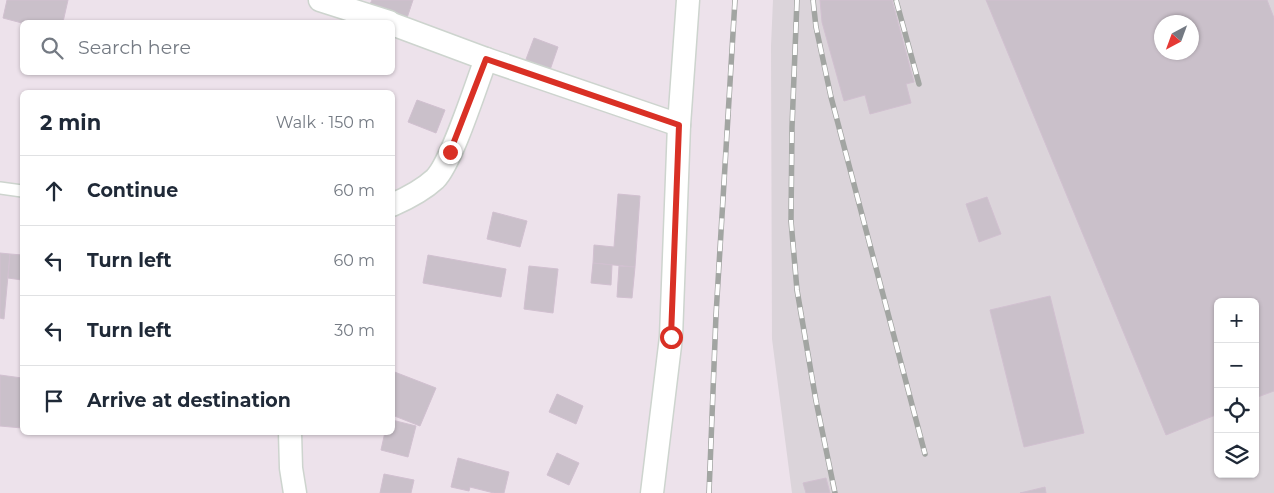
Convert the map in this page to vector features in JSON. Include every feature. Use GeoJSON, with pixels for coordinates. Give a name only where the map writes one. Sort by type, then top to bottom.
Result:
{"type":"FeatureCollection","features":[{"type":"Feature","properties":{"kind":"street"},"geometry":{"type":"LineString","coordinates":[[320,0],[383,20]]}},
{"type":"Feature","properties":{"kind":"street"},"geometry":{"type":"LineString","coordinates":[[652,493],[671,337],[679,125],[688,0]]}},
{"type":"Feature","properties":{"kind":"street"},"geometry":{"type":"LineString","coordinates":[[395,25],[486,59],[679,125]]}},
{"type":"Feature","properties":{"kind":"street"},"geometry":{"type":"LineString","coordinates":[[395,204],[416,195],[436,178],[450,152],[486,59]]}},
{"type":"Feature","properties":{"kind":"street"},"geometry":{"type":"LineString","coordinates":[[290,435],[291,468],[295,493]]}},
{"type":"Feature","properties":{"kind":"lane"},"geometry":{"type":"LineString","coordinates":[[0,188],[20,191]]}},
{"type":"Feature","properties":{"kind":"shaded area"},"geometry":{"type":"Polygon","coordinates":[[[773,0],[1274,0],[1274,493],[792,493],[772,339],[771,46],[773,0]]]}},
{"type":"Feature","properties":{"kind":"building"},"geometry":{"type":"Polygon","coordinates":[[[7,0],[68,0],[63,20],[20,20],[20,22],[3,18],[7,0]]]}},
{"type":"Feature","properties":{"kind":"building"},"geometry":{"type":"Polygon","coordinates":[[[372,0],[413,0],[407,18],[370,4],[372,0]]]}},
{"type":"Feature","properties":{"kind":"building"},"geometry":{"type":"Polygon","coordinates":[[[820,0],[892,0],[914,82],[906,84],[911,103],[870,114],[865,95],[844,101],[822,22],[820,0]]]}},
{"type":"Feature","properties":{"kind":"building"},"geometry":{"type":"Polygon","coordinates":[[[986,0],[1267,0],[1274,18],[1274,391],[1259,397],[1259,298],[1214,298],[1214,416],[1166,435],[986,0]]]}},
{"type":"Feature","properties":{"kind":"building"},"geometry":{"type":"Polygon","coordinates":[[[534,38],[558,47],[550,70],[525,62],[534,38]]]}},
{"type":"Feature","properties":{"kind":"building"},"geometry":{"type":"Polygon","coordinates":[[[417,100],[445,110],[436,133],[408,122],[417,100]]]}},
{"type":"Feature","properties":{"kind":"building"},"geometry":{"type":"Polygon","coordinates":[[[618,194],[640,196],[635,267],[593,263],[594,245],[614,247],[618,194]]]}},
{"type":"Feature","properties":{"kind":"building"},"geometry":{"type":"Polygon","coordinates":[[[987,197],[1001,234],[979,242],[966,204],[987,197]]]}},
{"type":"Feature","properties":{"kind":"building"},"geometry":{"type":"Polygon","coordinates":[[[493,212],[527,221],[520,247],[487,239],[493,212]]]}},
{"type":"Feature","properties":{"kind":"building"},"geometry":{"type":"Polygon","coordinates":[[[0,253],[10,254],[4,319],[0,318],[0,253]]]}},
{"type":"Feature","properties":{"kind":"building"},"geometry":{"type":"Polygon","coordinates":[[[10,254],[20,255],[20,280],[8,278],[10,254]]]}},
{"type":"Feature","properties":{"kind":"building"},"geometry":{"type":"Polygon","coordinates":[[[428,255],[506,269],[501,297],[423,283],[428,255]]]}},
{"type":"Feature","properties":{"kind":"building"},"geometry":{"type":"Polygon","coordinates":[[[593,263],[612,265],[611,285],[591,283],[593,263]]]}},
{"type":"Feature","properties":{"kind":"building"},"geometry":{"type":"Polygon","coordinates":[[[529,266],[558,269],[553,313],[524,309],[529,266]]]}},
{"type":"Feature","properties":{"kind":"building"},"geometry":{"type":"Polygon","coordinates":[[[619,266],[635,267],[632,298],[617,297],[619,266]]]}},
{"type":"Feature","properties":{"kind":"building"},"geometry":{"type":"Polygon","coordinates":[[[1050,296],[1084,433],[1024,447],[990,310],[1050,296]]]}},
{"type":"Feature","properties":{"kind":"building"},"geometry":{"type":"Polygon","coordinates":[[[395,372],[436,388],[420,426],[395,416],[395,372]]]}},
{"type":"Feature","properties":{"kind":"building"},"geometry":{"type":"Polygon","coordinates":[[[0,375],[20,378],[20,428],[0,426],[0,375]]]}},
{"type":"Feature","properties":{"kind":"building"},"geometry":{"type":"Polygon","coordinates":[[[557,394],[583,406],[576,424],[549,412],[557,394]]]}},
{"type":"Feature","properties":{"kind":"building"},"geometry":{"type":"Polygon","coordinates":[[[395,421],[416,426],[408,457],[381,450],[384,435],[395,435],[395,421]]]}},
{"type":"Feature","properties":{"kind":"building"},"geometry":{"type":"Polygon","coordinates":[[[557,453],[579,463],[569,485],[547,475],[557,453]]]}},
{"type":"Feature","properties":{"kind":"building"},"geometry":{"type":"Polygon","coordinates":[[[458,458],[509,472],[504,493],[494,493],[470,487],[469,491],[451,487],[458,458]]]}},
{"type":"Feature","properties":{"kind":"building"},"geometry":{"type":"Polygon","coordinates":[[[384,474],[414,480],[411,493],[380,493],[384,474]]]}},
{"type":"Feature","properties":{"kind":"building"},"geometry":{"type":"Polygon","coordinates":[[[826,478],[830,493],[806,493],[803,483],[826,478]]]}},
{"type":"Feature","properties":{"kind":"building"},"geometry":{"type":"Polygon","coordinates":[[[1045,487],[1046,493],[1020,493],[1045,487]]]}},
{"type":"Feature","properties":{"kind":"railway"},"geometry":{"type":"LineString","coordinates":[[709,493],[716,315],[735,0]]}},
{"type":"Feature","properties":{"kind":"railway"},"geometry":{"type":"LineString","coordinates":[[797,0],[792,127],[791,221],[797,290],[816,401],[835,493]]}},
{"type":"Feature","properties":{"kind":"railway"},"geometry":{"type":"LineString","coordinates":[[813,0],[816,27],[831,97],[925,454]]}},
{"type":"Feature","properties":{"kind":"railway"},"geometry":{"type":"LineString","coordinates":[[896,0],[919,84]]}},
{"type":"Feature","properties":{"kind":"route"},"geometry":{"type":"LineString","coordinates":[[450,152],[486,59],[679,125],[671,337]]}}]}
